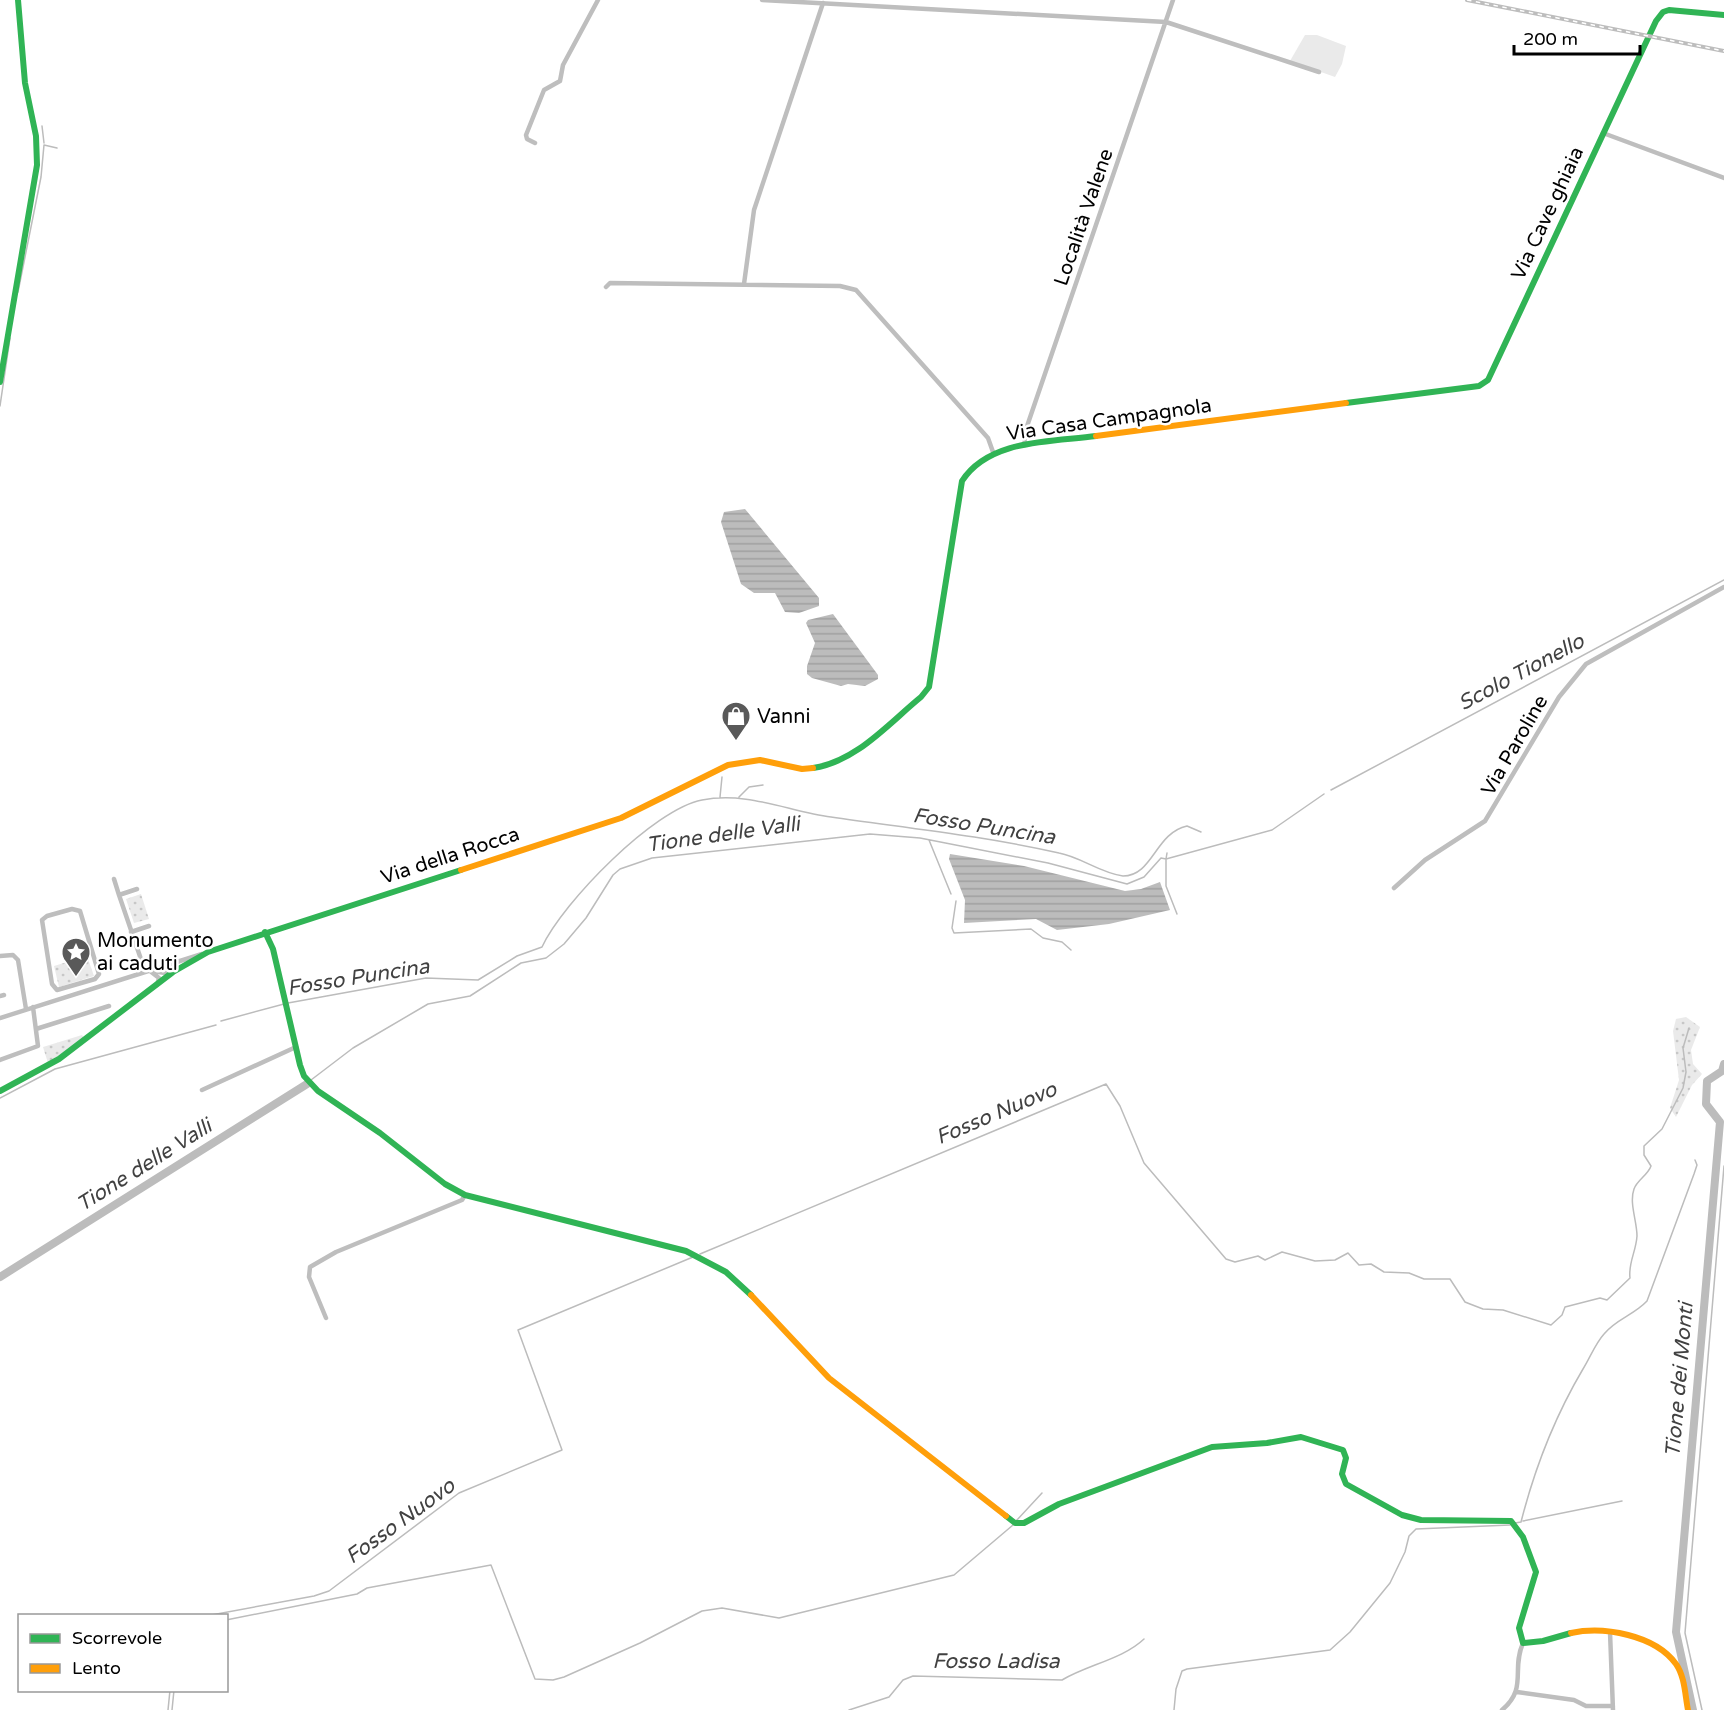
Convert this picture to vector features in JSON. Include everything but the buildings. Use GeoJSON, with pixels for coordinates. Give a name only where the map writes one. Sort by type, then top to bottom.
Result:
{"type":"FeatureCollection","features":[{"type":"Feature","properties":{"kind":"street"},"geometry":{"type":"LineString","coordinates":[[0,382],[37,165],[36,135],[25,83],[18,0]]}},
{"type":"Feature","properties":{"kind":"street"},"geometry":{"type":"LineString","coordinates":[[535,143],[526,135],[543,93],[560,81],[563,65],[598,0]]}},
{"type":"Feature","properties":{"kind":"street"},"geometry":{"type":"LineString","coordinates":[[762,0],[1166,22],[1319,72]]}},
{"type":"Feature","properties":{"kind":"street","name":"Località Valene"},"geometry":{"type":"LineString","coordinates":[[1025,445],[1024,435],[1173,0]]}},
{"type":"Feature","properties":{"kind":"street"},"geometry":{"type":"LineString","coordinates":[[744,284],[754,210],[823,3]]}},
{"type":"Feature","properties":{"kind":"street","name":"Via Cave ghiaia"},"geometry":{"type":"LineString","coordinates":[[1458,390],[1479,386],[1488,380],[1656,21],[1663,12],[1669,10],[1724,15]]}},
{"type":"Feature","properties":{"kind":"street"},"geometry":{"type":"LineString","coordinates":[[1603,133],[1724,178]]}},
{"type":"Feature","properties":{"kind":"street"},"geometry":{"type":"LineString","coordinates":[[606,287],[610,283],[621,282],[840,286],[856,290],[988,438],[993,452]]}},
{"type":"Feature","properties":{"kind":"street","name":"Via Casa Campagnola"},"geometry":{"type":"LineString","coordinates":[[921,697],[929,687],[934,665],[962,481],[975,462],[993,452],[1025,445],[1458,390]]}},
{"type":"Feature","properties":{"kind":"street","name":"Via Paroline"},"geometry":{"type":"LineString","coordinates":[[1394,888],[1425,860],[1485,821],[1559,697],[1586,664],[1724,587]]}},
{"type":"Feature","properties":{"kind":"street","name":"Via della Rocca"},"geometry":{"type":"LineString","coordinates":[[0,1091],[59,1059],[172,973],[202,954],[630,814],[657,802],[703,775],[728,765],[760,760],[813,769],[833,765],[853,753],[921,697]]}},
{"type":"Feature","properties":{"kind":"street"},"geometry":{"type":"LineString","coordinates":[[114,879],[144,972]]}},
{"type":"Feature","properties":{"kind":"street"},"geometry":{"type":"LineString","coordinates":[[119,895],[137,889]]}},
{"type":"Feature","properties":{"kind":"street"},"geometry":{"type":"LineString","coordinates":[[72,909],[80,911],[99,974],[97,978],[79,985],[60,991],[53,987],[42,922],[45,916],[72,909]]}},
{"type":"Feature","properties":{"kind":"street"},"geometry":{"type":"LineString","coordinates":[[130,932],[149,926]]}},
{"type":"Feature","properties":{"kind":"street"},"geometry":{"type":"LineString","coordinates":[[265,932],[273,949],[304,1076],[332,1102],[380,1133],[445,1184],[465,1195],[686,1251],[704,1259],[743,1287],[829,1378],[1012,1521],[1019,1524],[1059,1504],[1204,1449],[1301,1437],[1343,1450],[1346,1458],[1342,1474],[1346,1484],[1412,1519],[1507,1519],[1515,1525],[1533,1557],[1536,1572],[1520,1628],[1522,1643],[1517,1660],[1517,1692],[1502,1710]]}},
{"type":"Feature","properties":{"kind":"street"},"geometry":{"type":"LineString","coordinates":[[0,1018],[202,954]]}},
{"type":"Feature","properties":{"kind":"street"},"geometry":{"type":"LineString","coordinates":[[0,956],[13,955],[18,960],[26,1010]]}},
{"type":"Feature","properties":{"kind":"street"},"geometry":{"type":"LineString","coordinates":[[144,972],[172,973],[170,966],[162,966]]}},
{"type":"Feature","properties":{"kind":"street"},"geometry":{"type":"LineString","coordinates":[[144,972],[157,975],[157,985]]}},
{"type":"Feature","properties":{"kind":"street"},"geometry":{"type":"LineString","coordinates":[[79,985],[81,992]]}},
{"type":"Feature","properties":{"kind":"street"},"geometry":{"type":"LineString","coordinates":[[36,1029],[109,1006]]}},
{"type":"Feature","properties":{"kind":"street"},"geometry":{"type":"LineString","coordinates":[[0,1060],[36,1048],[39,1044],[33,1007]]}},
{"type":"Feature","properties":{"kind":"street"},"geometry":{"type":"LineString","coordinates":[[202,1090],[296,1047]]}},
{"type":"Feature","properties":{"kind":"street"},"geometry":{"type":"LineString","coordinates":[[326,1318],[309,1276],[310,1267],[317,1261],[462,1200],[465,1195]]}},
{"type":"Feature","properties":{"kind":"street"},"geometry":{"type":"LineString","coordinates":[[1522,1643],[1580,1632],[1610,1632],[1647,1643],[1672,1659],[1681,1676],[1688,1710]]}},
{"type":"Feature","properties":{"kind":"street"},"geometry":{"type":"LineString","coordinates":[[1517,1692],[1574,1700],[1586,1706],[1613,1708],[1610,1632]]}},
{"type":"Feature","properties":{"kind":"shaded area"},"geometry":{"type":"Polygon","coordinates":[[[1305,35],[1317,35],[1346,46],[1342,64],[1335,77],[1290,61],[1305,35]]]}},
{"type":"Feature","properties":{"kind":"shaded area"},"geometry":{"type":"Polygon","coordinates":[[[745,509],[819,598],[819,606],[799,613],[785,612],[775,593],[754,593],[741,584],[721,522],[724,512],[745,509]]]}},
{"type":"Feature","properties":{"kind":"shaded area"},"geometry":{"type":"Polygon","coordinates":[[[833,614],[878,675],[878,679],[865,686],[848,684],[841,686],[812,678],[807,674],[807,666],[815,643],[806,623],[808,620],[833,614]]]}},
{"type":"Feature","properties":{"kind":"shaded area"},"geometry":{"type":"Polygon","coordinates":[[[950,854],[1024,866],[1125,891],[1141,889],[1160,882],[1170,910],[1109,924],[1057,930],[1036,919],[964,923],[965,900],[949,859],[950,854]]]}},
{"type":"Feature","properties":{"kind":"shaded area"},"geometry":{"type":"Polygon","coordinates":[[[141,894],[149,919],[134,923],[126,899],[141,894]]]}},
{"type":"Feature","properties":{"kind":"shaded area"},"geometry":{"type":"Polygon","coordinates":[[[87,956],[94,976],[59,987],[54,966],[87,956]]]}},
{"type":"Feature","properties":{"kind":"shaded area"},"geometry":{"type":"Polygon","coordinates":[[[1686,1017],[1700,1027],[1691,1050],[1693,1064],[1702,1074],[1692,1085],[1676,1117],[1670,1108],[1679,1080],[1673,1031],[1676,1019],[1686,1017]]]}},
{"type":"Feature","properties":{"kind":"shaded area"},"geometry":{"type":"Polygon","coordinates":[[[82,1035],[84,1038],[48,1063],[43,1047],[82,1035]]]}},
{"type":"Feature","properties":{"kind":"waterway"},"geometry":{"type":"LineString","coordinates":[[42,126],[44,143]]}},
{"type":"Feature","properties":{"kind":"waterway"},"geometry":{"type":"LineString","coordinates":[[18,292],[41,177],[44,145],[57,148]]}},
{"type":"Feature","properties":{"kind":"waterway"},"geometry":{"type":"LineString","coordinates":[[0,406],[10,338]]}},
{"type":"Feature","properties":{"kind":"waterway","name":"Scolo Tionello"},"geometry":{"type":"LineString","coordinates":[[1331,790],[1724,580]]}},
{"type":"Feature","properties":{"kind":"waterway","name":"Fosso Puncina"},"geometry":{"type":"LineString","coordinates":[[720,797],[722,777]]}},
{"type":"Feature","properties":{"kind":"waterway","name":"Fosso Puncina"},"geometry":{"type":"LineString","coordinates":[[739,797],[749,787],[763,785]]}},
{"type":"Feature","properties":{"kind":"waterway","name":"Scolo Tionello"},"geometry":{"type":"LineString","coordinates":[[1177,914],[1166,886],[1166,859],[1272,830],[1324,794]]}},
{"type":"Feature","properties":{"kind":"waterway","name":"Fosso Puncina"},"geometry":{"type":"LineString","coordinates":[[288,1003],[426,978],[478,980],[517,956],[542,947],[569,906],[612,860],[660,820],[682,807],[702,800],[718,798],[751,800],[831,817],[1031,847],[1067,855],[1106,872],[1123,876],[1141,869],[1176,830],[1187,826],[1201,832]]}},
{"type":"Feature","properties":{"kind":"waterway","name":"Tione delle Valli"},"geometry":{"type":"LineString","coordinates":[[311,1080],[353,1048],[428,1004],[470,996],[521,963],[546,958],[564,944],[586,918],[613,875],[620,869],[652,858],[870,834],[920,838],[1048,863],[1127,884],[1144,877],[1161,858],[1166,859],[1167,853]]}},
{"type":"Feature","properties":{"kind":"waterway","name":"Tione delle Valli"},"geometry":{"type":"LineString","coordinates":[[929,840],[951,894]]}},
{"type":"Feature","properties":{"kind":"waterway","name":"Tione delle Valli"},"geometry":{"type":"LineString","coordinates":[[956,901],[952,928],[954,933],[1031,929],[1043,938],[1062,942],[1071,950]]}},
{"type":"Feature","properties":{"kind":"waterway","name":"Fosso Puncina"},"geometry":{"type":"LineString","coordinates":[[221,1021],[284,1004]]}},
{"type":"Feature","properties":{"kind":"waterway","name":"Fosso Puncina"},"geometry":{"type":"LineString","coordinates":[[0,1098],[55,1069],[216,1025]]}},
{"type":"Feature","properties":{"kind":"waterway","name":"Fosso Nuovo"},"geometry":{"type":"LineString","coordinates":[[700,1254],[1106,1084],[1120,1106],[1144,1163],[1226,1259],[1235,1262],[1258,1256],[1265,1260],[1282,1252],[1315,1261],[1335,1260],[1348,1253],[1359,1265],[1371,1264],[1384,1272],[1409,1273],[1424,1279],[1450,1279],[1465,1302],[1483,1309],[1503,1310],[1551,1325],[1562,1315],[1565,1307],[1600,1298],[1607,1300],[1630,1278],[1630,1267],[1637,1236],[1633,1194],[1635,1186],[1651,1166],[1644,1155],[1644,1146],[1662,1129],[1683,1088],[1686,1072],[1683,1048],[1689,1028]]}},
{"type":"Feature","properties":{"kind":"waterway","name":"Tione dei Monti"},"geometry":{"type":"LineString","coordinates":[[1693,1710],[1676,1632],[1720,1122],[1706,1104],[1707,1081],[1722,1071],[1724,1064]]}},
{"type":"Feature","properties":{"kind":"waterway","name":"Tione delle Valli"},"geometry":{"type":"LineString","coordinates":[[0,1277],[307,1084]]}},
{"type":"Feature","properties":{"kind":"waterway"},"geometry":{"type":"LineString","coordinates":[[1515,1523],[1521,1522],[1539,1462],[1554,1424],[1595,1347],[1609,1329],[1647,1301],[1694,1174],[1697,1165],[1695,1160]]}},
{"type":"Feature","properties":{"kind":"waterway"},"geometry":{"type":"LineString","coordinates":[[1702,1710],[1685,1633],[1724,1166]]}},
{"type":"Feature","properties":{"kind":"waterway","name":"Fosso Nuovo"},"geometry":{"type":"LineString","coordinates":[[217,1614],[314,1596],[329,1591],[459,1493],[562,1450],[518,1330],[693,1257]]}},
{"type":"Feature","properties":{"kind":"waterway"},"geometry":{"type":"LineString","coordinates":[[1016,1521],[1042,1493]]}},
{"type":"Feature","properties":{"kind":"waterway"},"geometry":{"type":"LineString","coordinates":[[1523,1521],[1622,1501]]}},
{"type":"Feature","properties":{"kind":"waterway"},"geometry":{"type":"LineString","coordinates":[[228,1620],[357,1594],[367,1588],[491,1565],[535,1679],[553,1680],[640,1643],[702,1611],[722,1608],[779,1618],[954,1575],[1013,1525]]}},
{"type":"Feature","properties":{"kind":"waterway"},"geometry":{"type":"LineString","coordinates":[[1174,1710],[1176,1689],[1182,1671],[1187,1669],[1330,1650],[1350,1632],[1390,1583],[1405,1552],[1409,1536],[1416,1529],[1510,1525]]}},
{"type":"Feature","properties":{"kind":"waterway","name":"Fosso Ladisa"},"geometry":{"type":"LineString","coordinates":[[849,1710],[889,1697],[903,1680],[913,1676],[1062,1680],[1126,1652],[1144,1639]]}},
{"type":"Feature","properties":{"kind":"waterway","name":"Fosso Nuovo"},"geometry":{"type":"LineString","coordinates":[[168,1710],[170,1692]]}},
{"type":"Feature","properties":{"kind":"waterway","name":"Fosso Nuovo"},"geometry":{"type":"LineString","coordinates":[[172,1710],[174,1692]]}},
{"type":"Feature","properties":{"kind":"railway"},"geometry":{"type":"LineString","coordinates":[[1467,0],[1724,51]]}},
{"type":"Feature","properties":{"kind":"traffic: fast"},"geometry":{"type":"LineString","coordinates":[[0,382],[37,165],[36,136],[25,83],[18,0]]}},
{"type":"Feature","properties":{"kind":"traffic: fast"},"geometry":{"type":"LineString","coordinates":[[1346,403],[1479,386],[1488,380],[1656,21],[1663,12],[1669,10],[1724,15]]}},
{"type":"Feature","properties":{"kind":"traffic: fast"},"geometry":{"type":"LineString","coordinates":[[813,768],[829,764],[858,750],[921,697],[929,687],[962,481],[974,467],[1004,450],[1041,442],[1096,436]]}},
{"type":"Feature","properties":{"kind":"traffic: fast"},"geometry":{"type":"LineString","coordinates":[[0,1091],[59,1059],[173,972],[208,952],[461,870]]}},
{"type":"Feature","properties":{"kind":"traffic: fast"},"geometry":{"type":"LineString","coordinates":[[265,932],[273,949],[300,1065],[304,1076],[318,1091],[380,1133],[445,1184],[465,1195],[686,1251],[726,1272],[751,1295]]}},
{"type":"Feature","properties":{"kind":"traffic: fast"},"geometry":{"type":"LineString","coordinates":[[1006,1516],[1015,1523],[1024,1523],[1059,1504],[1212,1447],[1267,1443],[1301,1437],[1343,1450],[1346,1458],[1342,1474],[1346,1484],[1402,1515],[1421,1520],[1511,1521],[1523,1537],[1536,1572],[1519,1628],[1523,1643],[1543,1641],[1571,1633]]}},
{"type":"Feature","properties":{"kind":"traffic: slow"},"geometry":{"type":"LineString","coordinates":[[1096,436],[1346,403]]}},
{"type":"Feature","properties":{"kind":"traffic: slow"},"geometry":{"type":"LineString","coordinates":[[461,870],[621,818],[728,765],[760,760],[802,769],[813,768]]}},
{"type":"Feature","properties":{"kind":"traffic: slow"},"geometry":{"type":"LineString","coordinates":[[751,1295],[829,1378],[1006,1516]]}},
{"type":"Feature","properties":{"kind":"traffic: slow"},"geometry":{"type":"LineString","coordinates":[[1571,1633],[1613,1632],[1628,1635],[1655,1646],[1667,1654],[1679,1669],[1688,1710]]}},
{"type":"Feature","properties":{"kind":"place","name":"Vanni"},"geometry":{"type":"Point","coordinates":[736,742]}},
{"type":"Feature","properties":{"kind":"place","name":"Monumento ai caduti"},"geometry":{"type":"Point","coordinates":[76,978]}}]}
